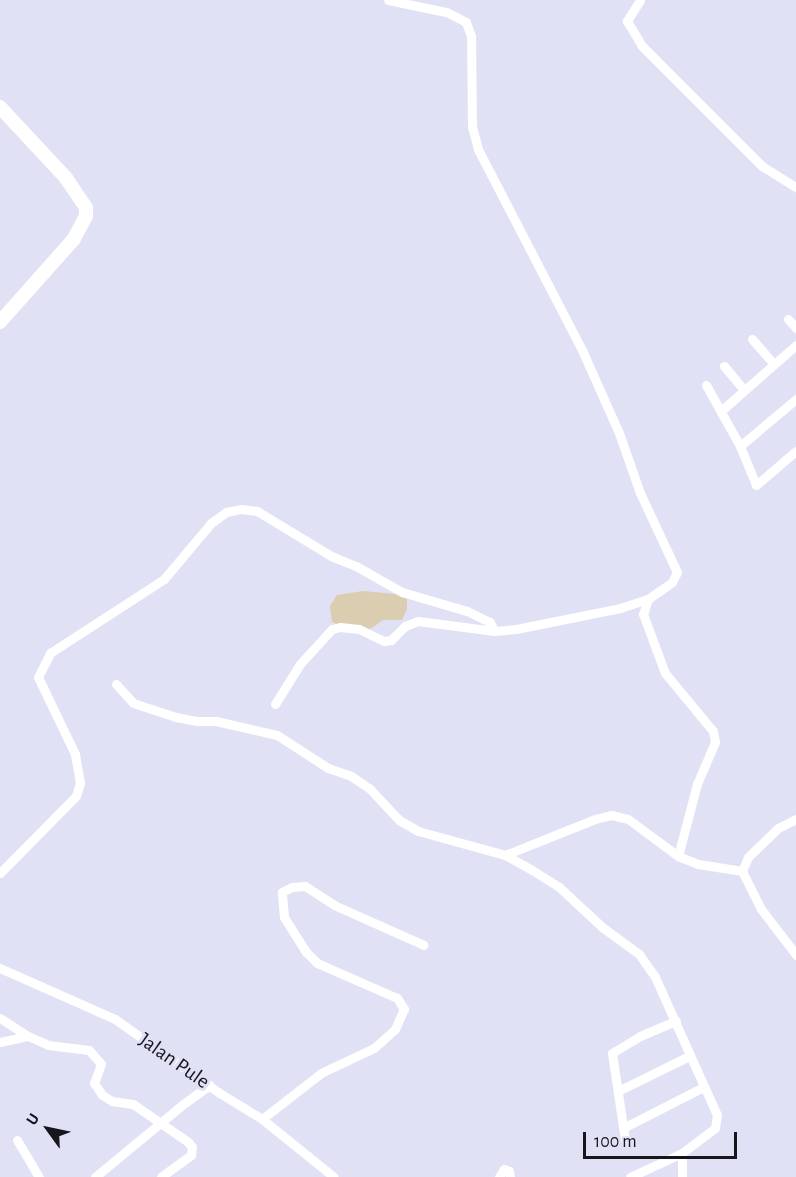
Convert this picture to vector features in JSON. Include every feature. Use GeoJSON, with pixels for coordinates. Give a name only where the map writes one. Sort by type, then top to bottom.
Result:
{"type":"FeatureCollection","features":[{"type":"Feature","properties":{"kind":"main road"},"geometry":{"type":"LineString","coordinates":[[0,107],[66,177],[86,208],[86,216],[73,240],[0,321]]}},
{"type":"Feature","properties":{"kind":"street"},"geometry":{"type":"LineString","coordinates":[[275,704],[300,664],[332,629],[340,627],[359,629],[384,641],[391,640],[405,626],[418,621],[494,631],[576,618],[620,609],[648,599],[672,582],[677,572],[640,493],[619,433],[582,350],[478,149],[472,128],[471,36],[466,22],[452,14],[388,0]]}},
{"type":"Feature","properties":{"kind":"street"},"geometry":{"type":"LineString","coordinates":[[640,0],[627,21],[642,46],[762,166],[796,187]]}},
{"type":"Feature","properties":{"kind":"street"},"geometry":{"type":"LineString","coordinates":[[788,319],[796,328]]}},
{"type":"Feature","properties":{"kind":"street"},"geometry":{"type":"LineString","coordinates":[[752,339],[774,364]]}},
{"type":"Feature","properties":{"kind":"street"},"geometry":{"type":"LineString","coordinates":[[722,411],[796,345]]}},
{"type":"Feature","properties":{"kind":"street"},"geometry":{"type":"LineString","coordinates":[[724,366],[744,390]]}},
{"type":"Feature","properties":{"kind":"street"},"geometry":{"type":"LineString","coordinates":[[706,384],[740,446],[756,485],[796,451]]}},
{"type":"Feature","properties":{"kind":"street"},"geometry":{"type":"LineString","coordinates":[[740,446],[796,399]]}},
{"type":"Feature","properties":{"kind":"street"},"geometry":{"type":"LineString","coordinates":[[0,873],[76,796],[80,783],[75,754],[38,677],[50,653],[164,579],[211,523],[226,512],[241,509],[257,511],[331,555],[402,592],[467,611],[490,622],[494,631]]}},
{"type":"Feature","properties":{"kind":"street"},"geometry":{"type":"LineString","coordinates":[[648,599],[643,614],[665,673],[713,731],[715,742],[697,784],[678,856]]}},
{"type":"Feature","properties":{"kind":"street"},"geometry":{"type":"LineString","coordinates":[[116,684],[133,703],[176,717],[196,721],[216,721],[277,735],[328,768],[351,776],[370,789],[399,820],[418,831],[505,855],[559,887],[602,927],[639,954],[655,977],[717,1115],[715,1128],[682,1153],[630,1177]]}},
{"type":"Feature","properties":{"kind":"street"},"geometry":{"type":"LineString","coordinates":[[505,855],[595,819],[611,815],[628,819],[678,856],[698,864],[742,871]]}},
{"type":"Feature","properties":{"kind":"street"},"geometry":{"type":"LineString","coordinates":[[796,819],[778,828],[748,857],[742,871],[761,909],[796,955]]}},
{"type":"Feature","properties":{"kind":"street"},"geometry":{"type":"LineString","coordinates":[[262,1119],[321,1073],[374,1048],[395,1029],[404,1009],[397,998],[317,963],[306,952],[284,917],[282,892],[292,887],[305,886],[334,905],[424,945]]}},
{"type":"Feature","properties":{"kind":"street","name":"Jalan Pule"},"geometry":{"type":"LineString","coordinates":[[0,968],[115,1020],[262,1119],[329,1175]]}},
{"type":"Feature","properties":{"kind":"street"},"geometry":{"type":"LineString","coordinates":[[0,1018],[28,1036],[54,1046],[89,1050],[101,1064],[94,1083],[102,1095],[112,1101],[130,1102],[188,1143],[193,1151],[187,1159],[161,1177]]}},
{"type":"Feature","properties":{"kind":"street"},"geometry":{"type":"LineString","coordinates":[[625,1140],[625,1127],[612,1053],[640,1036],[676,1021]]}},
{"type":"Feature","properties":{"kind":"street"},"geometry":{"type":"LineString","coordinates":[[0,1042],[28,1036]]}},
{"type":"Feature","properties":{"kind":"street"},"geometry":{"type":"LineString","coordinates":[[618,1091],[689,1056]]}},
{"type":"Feature","properties":{"kind":"street"},"geometry":{"type":"LineString","coordinates":[[95,1177],[210,1085]]}},
{"type":"Feature","properties":{"kind":"street"},"geometry":{"type":"LineString","coordinates":[[625,1127],[703,1087]]}},
{"type":"Feature","properties":{"kind":"street"},"geometry":{"type":"LineString","coordinates":[[17,1140],[39,1177]]}},
{"type":"Feature","properties":{"kind":"street"},"geometry":{"type":"LineString","coordinates":[[682,1153],[682,1177]]}},
{"type":"Feature","properties":{"kind":"street"},"geometry":{"type":"LineString","coordinates":[[499,1177],[504,1169],[509,1171],[510,1177]]}},
{"type":"Feature","properties":{"kind":"shaded area"},"geometry":{"type":"Polygon","coordinates":[[[363,591],[395,594],[407,599],[407,609],[402,620],[383,620],[372,628],[358,633],[332,622],[330,606],[337,595],[363,591]]]}}]}
